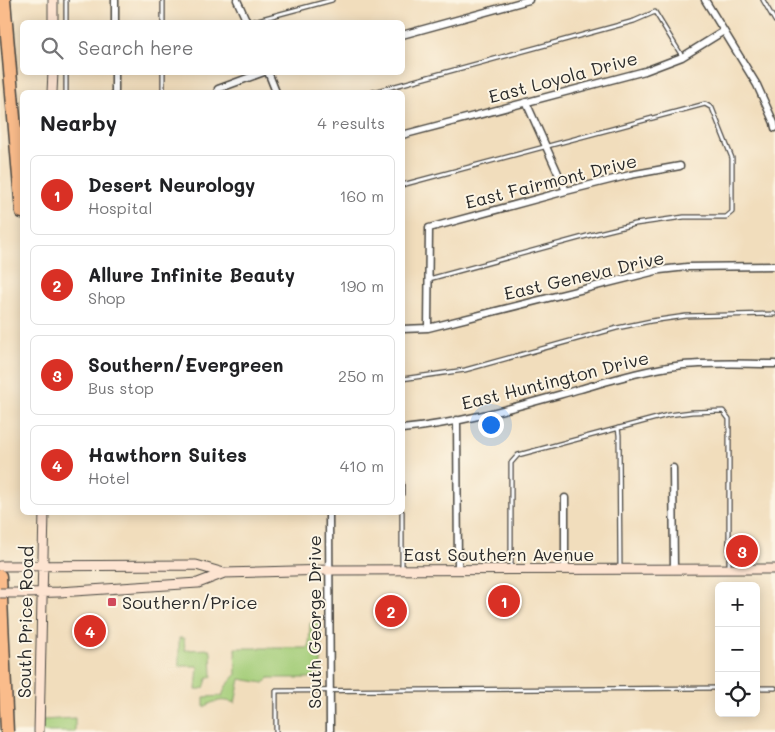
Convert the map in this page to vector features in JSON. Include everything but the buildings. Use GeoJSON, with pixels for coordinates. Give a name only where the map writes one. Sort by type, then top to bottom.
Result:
{"type":"FeatureCollection","features":[{"type":"Feature","properties":{"kind":"highway"},"geometry":{"type":"LineString","coordinates":[[4,0],[20,189]]}},
{"type":"Feature","properties":{"kind":"highway"},"geometry":{"type":"LineString","coordinates":[[0,576],[7,732]]}},
{"type":"Feature","properties":{"kind":"main road"},"geometry":{"type":"LineString","coordinates":[[53,0],[53,20]]}},
{"type":"Feature","properties":{"kind":"main road"},"geometry":{"type":"LineString","coordinates":[[52,75],[52,90]]}},
{"type":"Feature","properties":{"kind":"main road","name":"South Price Road"},"geometry":{"type":"LineString","coordinates":[[39,732],[44,515]]}},
{"type":"Feature","properties":{"kind":"main road","name":"East Southern Avenue"},"geometry":{"type":"LineString","coordinates":[[0,566],[196,565],[224,573],[329,570],[775,569]]}},
{"type":"Feature","properties":{"kind":"main road","name":"East Southern Avenue"},"geometry":{"type":"LineString","coordinates":[[0,593],[198,583],[224,573]]}},
{"type":"Feature","properties":{"kind":"street"},"geometry":{"type":"LineString","coordinates":[[115,0],[115,20]]}},
{"type":"Feature","properties":{"kind":"street"},"geometry":{"type":"LineString","coordinates":[[237,0],[247,20]]}},
{"type":"Feature","properties":{"kind":"street"},"geometry":{"type":"LineString","coordinates":[[405,33],[529,0]]}},
{"type":"Feature","properties":{"kind":"street"},"geometry":{"type":"LineString","coordinates":[[705,0],[757,85],[775,128]]}},
{"type":"Feature","properties":{"kind":"street","name":"East Loyola Drive"},"geometry":{"type":"LineString","coordinates":[[405,134],[645,71],[682,57],[724,31]]}},
{"type":"Feature","properties":{"kind":"street"},"geometry":{"type":"LineString","coordinates":[[115,75],[115,90]]}},
{"type":"Feature","properties":{"kind":"street"},"geometry":{"type":"LineString","coordinates":[[218,89],[256,75]]}},
{"type":"Feature","properties":{"kind":"street"},"geometry":{"type":"LineString","coordinates":[[269,75],[275,90]]}},
{"type":"Feature","properties":{"kind":"street"},"geometry":{"type":"LineString","coordinates":[[526,102],[566,191]]}},
{"type":"Feature","properties":{"kind":"street","name":"East Fairmont Drive"},"geometry":{"type":"LineString","coordinates":[[429,279],[429,228],[630,175],[680,166]]}},
{"type":"Feature","properties":{"kind":"street","name":"East Geneva Drive"},"geometry":{"type":"LineString","coordinates":[[405,330],[428,328],[660,270],[687,267],[775,266]]}},
{"type":"Feature","properties":{"kind":"street"},"geometry":{"type":"LineString","coordinates":[[428,328],[429,279]]}},
{"type":"Feature","properties":{"kind":"street","name":"East Huntington Drive"},"geometry":{"type":"LineString","coordinates":[[405,429],[428,426],[513,408],[630,375],[675,366],[714,363],[775,364]]}},
{"type":"Feature","properties":{"kind":"street"},"geometry":{"type":"LineString","coordinates":[[458,420],[458,570]]}},
{"type":"Feature","properties":{"kind":"street"},"geometry":{"type":"LineString","coordinates":[[673,468],[674,569]]}},
{"type":"Feature","properties":{"kind":"street"},"geometry":{"type":"LineString","coordinates":[[565,498],[565,570]]}},
{"type":"Feature","properties":{"kind":"street","name":"South George Drive"},"geometry":{"type":"LineString","coordinates":[[329,515],[330,732]]}},
{"type":"Feature","properties":{"kind":"lane"},"geometry":{"type":"LineString","coordinates":[[66,0],[66,20]]}},
{"type":"Feature","properties":{"kind":"lane"},"geometry":{"type":"LineString","coordinates":[[163,0],[163,20]]}},
{"type":"Feature","properties":{"kind":"lane"},"geometry":{"type":"LineString","coordinates":[[256,20],[332,0]]}},
{"type":"Feature","properties":{"kind":"lane"},"geometry":{"type":"LineString","coordinates":[[763,0],[775,20]]}},
{"type":"Feature","properties":{"kind":"lane"},"geometry":{"type":"LineString","coordinates":[[380,90],[634,21],[655,12],[682,57]]}},
{"type":"Feature","properties":{"kind":"lane"},"geometry":{"type":"LineString","coordinates":[[66,75],[66,90]]}},
{"type":"Feature","properties":{"kind":"lane"},"geometry":{"type":"LineString","coordinates":[[163,75],[163,90]]}},
{"type":"Feature","properties":{"kind":"lane"},"geometry":{"type":"LineString","coordinates":[[405,183],[705,104],[712,108],[732,158],[732,212],[726,217],[684,218],[635,224],[429,279]]}},
{"type":"Feature","properties":{"kind":"lane"},"geometry":{"type":"LineString","coordinates":[[405,379],[465,370],[617,328],[651,321],[686,316],[775,314]]}},
{"type":"Feature","properties":{"kind":"lane"},"geometry":{"type":"LineString","coordinates":[[511,570],[511,463],[518,455],[668,415],[723,411],[730,419],[729,569]]}},
{"type":"Feature","properties":{"kind":"lane"},"geometry":{"type":"LineString","coordinates":[[618,428],[620,435],[620,569]]}},
{"type":"Feature","properties":{"kind":"lane"},"geometry":{"type":"LineString","coordinates":[[402,515],[402,570]]}},
{"type":"Feature","properties":{"kind":"lane"},"geometry":{"type":"LineString","coordinates":[[276,732],[276,691],[715,688]]}},
{"type":"Feature","properties":{"kind":"lane"},"geometry":{"type":"LineString","coordinates":[[760,688],[775,688]]}},
{"type":"Feature","properties":{"kind":"green space"},"geometry":{"type":"Polygon","coordinates":[[[310,623],[321,623],[321,673],[309,678],[269,678],[264,683],[240,679],[235,703],[219,701],[204,707],[204,697],[222,696],[226,686],[236,675],[235,648],[309,648],[310,623]]]}},
{"type":"Feature","properties":{"kind":"green space"},"geometry":{"type":"Polygon","coordinates":[[[179,638],[184,638],[185,650],[210,649],[212,676],[207,679],[204,688],[196,690],[198,666],[179,666],[179,638]]]}},
{"type":"Feature","properties":{"kind":"green space"},"geometry":{"type":"Polygon","coordinates":[[[75,718],[75,732],[42,732],[42,720],[75,718]]]}},
{"type":"Feature","properties":{"kind":"place","name":"Southern/Evergreen"},"geometry":{"type":"Point","coordinates":[742,551]}},
{"type":"Feature","properties":{"kind":"place","name":"Desert Neurology"},"geometry":{"type":"Point","coordinates":[504,601]}},
{"type":"Feature","properties":{"kind":"place","name":"Southern/Price"},"geometry":{"type":"Point","coordinates":[112,602]}},
{"type":"Feature","properties":{"kind":"place","name":"Allure Infinite Beauty"},"geometry":{"type":"Point","coordinates":[391,611]}},
{"type":"Feature","properties":{"kind":"place","name":"Hawthorn Suites"},"geometry":{"type":"Point","coordinates":[90,631]}}]}
